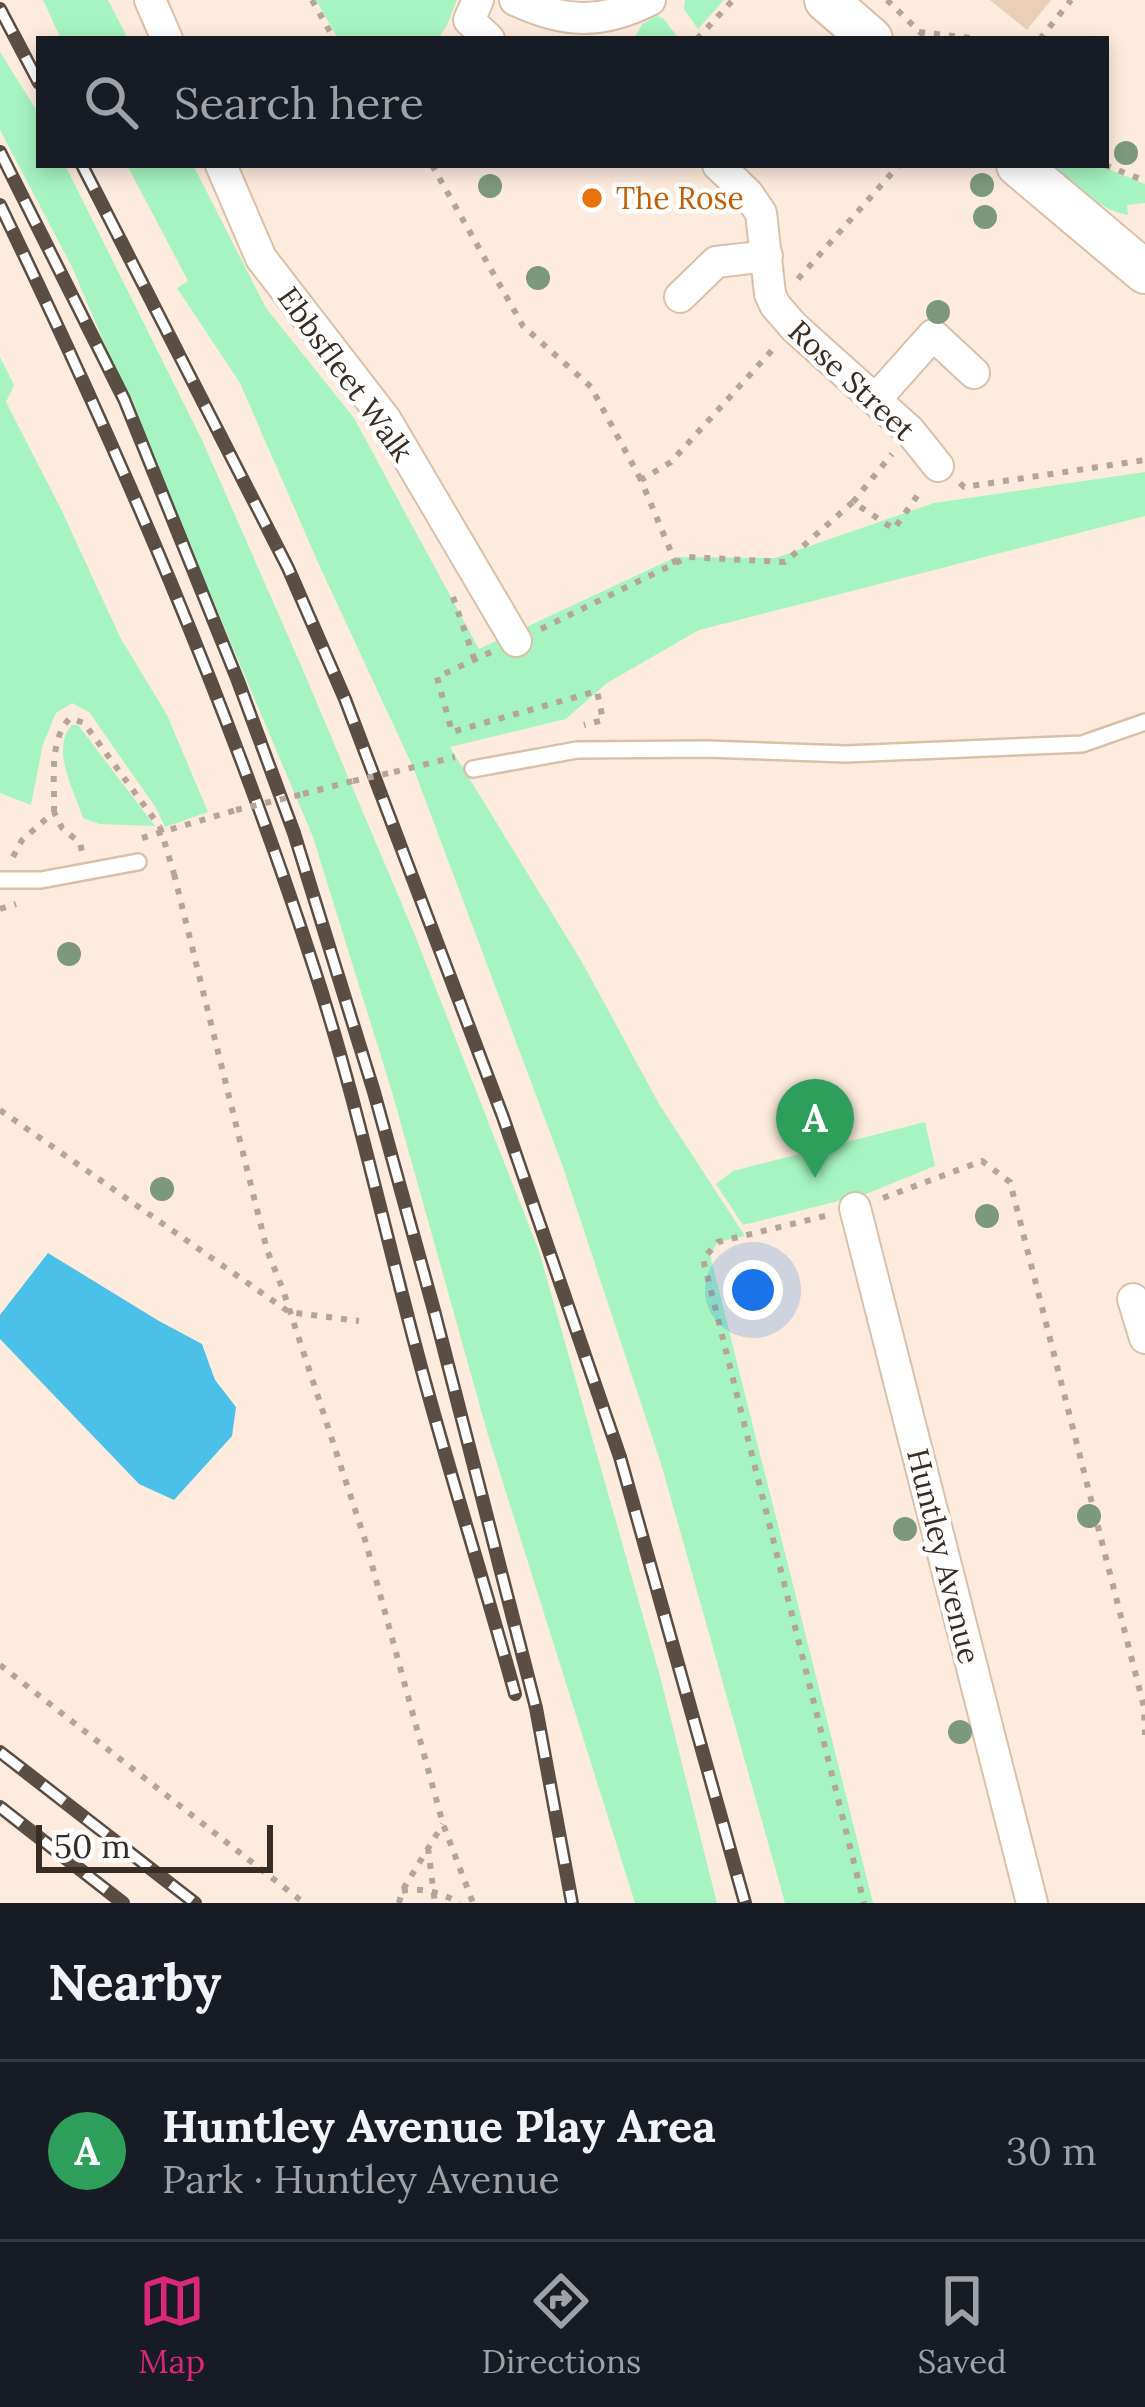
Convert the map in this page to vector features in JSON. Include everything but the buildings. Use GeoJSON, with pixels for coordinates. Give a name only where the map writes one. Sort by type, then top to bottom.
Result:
{"type":"FeatureCollection","features":[{"type":"Feature","properties":{"kind":"main road"},"geometry":{"type":"LineString","coordinates":[[826,0],[868,36]]}},
{"type":"Feature","properties":{"kind":"main road"},"geometry":{"type":"LineString","coordinates":[[1022,168],[1142,261]]}},
{"type":"Feature","properties":{"kind":"street"},"geometry":{"type":"LineString","coordinates":[[150,0],[165,36]]}},
{"type":"Feature","properties":{"kind":"street"},"geometry":{"type":"LineString","coordinates":[[478,0],[469,20],[486,36]]}},
{"type":"Feature","properties":{"kind":"street"},"geometry":{"type":"LineString","coordinates":[[515,0],[598,28],[650,0]]}},
{"type":"Feature","properties":{"kind":"street","name":"Ebbsfleet Walk"},"geometry":{"type":"LineString","coordinates":[[222,168],[262,258],[386,420],[516,641]]}},
{"type":"Feature","properties":{"kind":"street","name":"Rose Street"},"geometry":{"type":"LineString","coordinates":[[721,168],[758,207],[770,294],[784,316],[910,431],[938,466]]}},
{"type":"Feature","properties":{"kind":"street"},"geometry":{"type":"LineString","coordinates":[[680,297],[716,262],[767,256]]}},
{"type":"Feature","properties":{"kind":"street"},"geometry":{"type":"LineString","coordinates":[[875,400],[933,335],[974,373]]}},
{"type":"Feature","properties":{"kind":"street","name":"Huntley Avenue"},"geometry":{"type":"LineString","coordinates":[[855,1208],[1032,1903]]}},
{"type":"Feature","properties":{"kind":"lane"},"geometry":{"type":"LineString","coordinates":[[473,769],[577,750],[846,754],[1082,744],[1145,722]]}},
{"type":"Feature","properties":{"kind":"lane"},"geometry":{"type":"LineString","coordinates":[[0,880],[22,882],[138,862]]}},
{"type":"Feature","properties":{"kind":"lane"},"geometry":{"type":"LineString","coordinates":[[0,892],[22,882]]}},
{"type":"Feature","properties":{"kind":"path"},"geometry":{"type":"LineString","coordinates":[[312,0],[332,36]]}},
{"type":"Feature","properties":{"kind":"path"},"geometry":{"type":"LineString","coordinates":[[700,36],[733,0]]}},
{"type":"Feature","properties":{"kind":"path"},"geometry":{"type":"LineString","coordinates":[[887,0],[924,36]]}},
{"type":"Feature","properties":{"kind":"path"},"geometry":{"type":"LineString","coordinates":[[1042,36],[1071,0]]}},
{"type":"Feature","properties":{"kind":"path"},"geometry":{"type":"LineString","coordinates":[[919,32],[953,36]]}},
{"type":"Feature","properties":{"kind":"path"},"geometry":{"type":"LineString","coordinates":[[1109,167],[1145,181]]}},
{"type":"Feature","properties":{"kind":"path"},"geometry":{"type":"LineString","coordinates":[[434,168],[523,326],[590,388],[641,479],[676,564]]}},
{"type":"Feature","properties":{"kind":"path"},"geometry":{"type":"LineString","coordinates":[[641,479],[671,462],[897,168]]}},
{"type":"Feature","properties":{"kind":"path"},"geometry":{"type":"LineString","coordinates":[[582,725],[603,720],[597,692],[452,732],[437,677],[688,557],[784,562],[853,502],[910,431]]}},
{"type":"Feature","properties":{"kind":"path"},"geometry":{"type":"LineString","coordinates":[[853,502],[894,529],[938,466],[964,487],[1145,460]]}},
{"type":"Feature","properties":{"kind":"path"},"geometry":{"type":"LineString","coordinates":[[82,856],[80,843],[62,829],[54,812],[56,743],[70,718],[84,723],[160,827],[267,1250],[366,1543],[443,1824],[473,1903]]}},
{"type":"Feature","properties":{"kind":"path"},"geometry":{"type":"LineString","coordinates":[[236,810],[456,756]]}},
{"type":"Feature","properties":{"kind":"path"},"geometry":{"type":"LineString","coordinates":[[13,856],[22,840],[54,812]]}},
{"type":"Feature","properties":{"kind":"path"},"geometry":{"type":"LineString","coordinates":[[0,1110],[289,1312],[359,1321]]}},
{"type":"Feature","properties":{"kind":"path"},"geometry":{"type":"LineString","coordinates":[[864,1903],[703,1259],[718,1242],[855,1208],[982,1161],[1010,1183],[1144,1707],[1145,1735]]}},
{"type":"Feature","properties":{"kind":"path"},"geometry":{"type":"LineString","coordinates":[[0,1665],[304,1903]]}},
{"type":"Feature","properties":{"kind":"path"},"geometry":{"type":"LineString","coordinates":[[399,1903],[443,1824]]}},
{"type":"Feature","properties":{"kind":"path"},"geometry":{"type":"LineString","coordinates":[[428,1848],[435,1903]]}},
{"type":"Feature","properties":{"kind":"path"},"geometry":{"type":"LineString","coordinates":[[402,1892],[433,1892],[460,1903]]}},
{"type":"Feature","properties":{"kind":"green space"},"geometry":{"type":"Polygon","coordinates":[[[43,0],[108,0],[126,36],[60,36],[43,0]]]}},
{"type":"Feature","properties":{"kind":"green space"},"geometry":{"type":"Polygon","coordinates":[[[316,0],[457,0],[440,36],[336,36],[316,0]]]}},
{"type":"Feature","properties":{"kind":"green space"},"geometry":{"type":"Polygon","coordinates":[[[685,0],[724,0],[698,29],[684,9],[685,0]]]}},
{"type":"Feature","properties":{"kind":"green space"},"geometry":{"type":"Polygon","coordinates":[[[663,18],[677,36],[636,36],[642,24],[663,18]]]}},
{"type":"Feature","properties":{"kind":"green space"},"geometry":{"type":"Polygon","coordinates":[[[0,52],[36,109],[36,168],[66,168],[202,440],[414,933],[539,1251],[660,1676],[717,1903],[635,1903],[488,1435],[392,1092],[313,837],[72,267],[0,130],[0,52]]]}},
{"type":"Feature","properties":{"kind":"green space"},"geometry":{"type":"Polygon","coordinates":[[[129,168],[195,168],[266,308],[354,418],[479,649],[676,557],[775,558],[934,503],[1145,472],[1145,516],[699,630],[607,683],[566,719],[450,747],[582,962],[659,1104],[745,1236],[718,1242],[710,1255],[873,1903],[785,1903],[662,1467],[564,1170],[413,767],[240,383],[177,288],[188,281],[129,168]]]}},
{"type":"Feature","properties":{"kind":"green space"},"geometry":{"type":"Polygon","coordinates":[[[1106,168],[1145,184],[1145,203],[1127,205],[1128,215],[1108,209],[1056,170],[1106,168]]]}},
{"type":"Feature","properties":{"kind":"green space"},"geometry":{"type":"Polygon","coordinates":[[[0,357],[14,385],[6,402],[120,637],[167,715],[208,812],[165,827],[89,712],[72,703],[56,713],[43,744],[31,805],[0,793],[0,357]]]}},
{"type":"Feature","properties":{"kind":"green space"},"geometry":{"type":"Polygon","coordinates":[[[72,725],[78,725],[155,826],[99,824],[83,818],[63,758],[72,725]]]}},
{"type":"Feature","properties":{"kind":"green space"},"geometry":{"type":"Polygon","coordinates":[[[925,1122],[935,1166],[866,1194],[743,1225],[716,1184],[733,1171],[925,1122]]]}},
{"type":"Feature","properties":{"kind":"water"},"geometry":{"type":"Polygon","coordinates":[[[48,1253],[202,1344],[215,1380],[236,1407],[232,1436],[174,1500],[139,1484],[0,1339],[0,1315],[48,1253]]]}},
{"type":"Feature","properties":{"kind":"railway"},"geometry":{"type":"LineString","coordinates":[[0,9],[36,77]]}},
{"type":"Feature","properties":{"kind":"railway"},"geometry":{"type":"LineString","coordinates":[[0,152],[124,399],[294,833],[374,1092],[435,1314],[536,1708],[572,1903]]}},
{"type":"Feature","properties":{"kind":"railway"},"geometry":{"type":"LineString","coordinates":[[84,168],[288,568],[345,699],[503,1117],[620,1457],[745,1903]]}},
{"type":"Feature","properties":{"kind":"railway"},"geometry":{"type":"LineString","coordinates":[[0,205],[170,581],[281,870],[345,1072],[427,1389],[515,1694]]}},
{"type":"Feature","properties":{"kind":"railway"},"geometry":{"type":"LineString","coordinates":[[0,1752],[195,1903]]}},
{"type":"Feature","properties":{"kind":"railway"},"geometry":{"type":"LineString","coordinates":[[0,1807],[123,1903]]}},
{"type":"Feature","properties":{"kind":"place","name":"The Rose"},"geometry":{"type":"Point","coordinates":[592,198]}},
{"type":"Feature","properties":{"kind":"place","name":"Huntley Avenue Play Area"},"geometry":{"type":"Point","coordinates":[815,1178]}}]}
